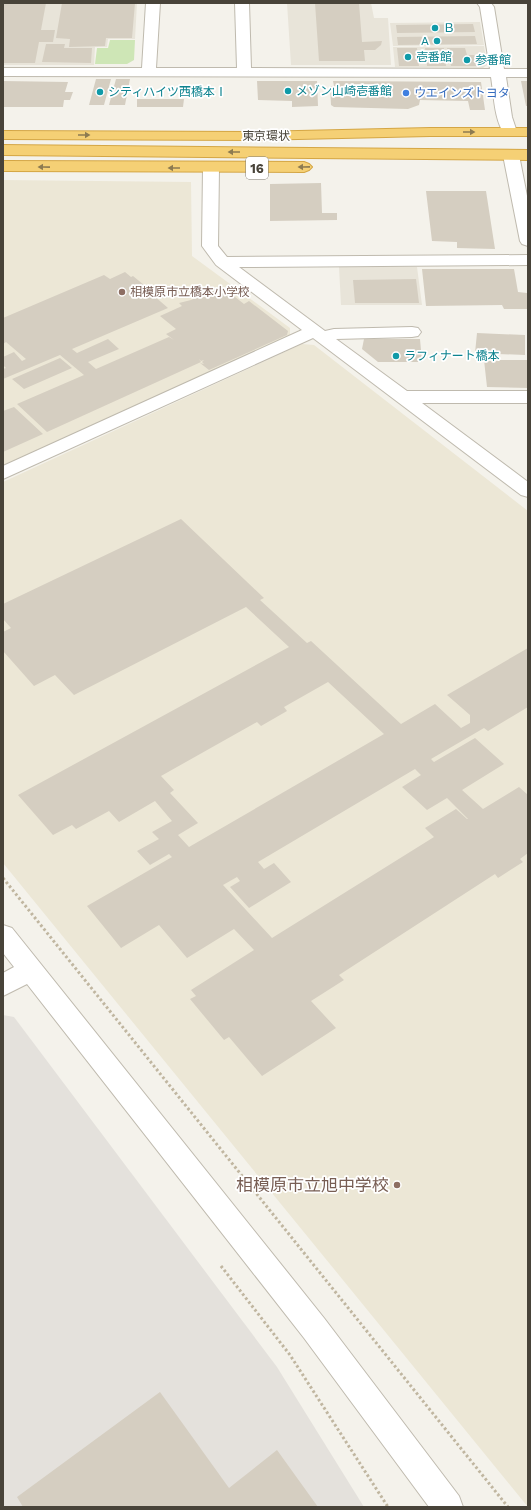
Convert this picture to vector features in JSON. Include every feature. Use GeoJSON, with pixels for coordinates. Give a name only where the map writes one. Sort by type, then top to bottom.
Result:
{"type":"FeatureCollection","features":[{"type":"Feature","properties":{"kind":"highway"},"geometry":{"type":"LineString","coordinates":[[3,121],[326,125],[430,132]]}},
{"type":"Feature","properties":{"kind":"highway","name":"東京環状"},"geometry":{"type":"LineString","coordinates":[[3,135],[286,136],[430,132],[528,132]]}},
{"type":"Feature","properties":{"kind":"highway","name":"東京環状"},"geometry":{"type":"LineString","coordinates":[[3,150],[528,155]]}},
{"type":"Feature","properties":{"kind":"highway","name":"16"},"geometry":{"type":"LineString","coordinates":[[3,166],[211,168],[331,167],[511,155]]}},
{"type":"Feature","properties":{"kind":"street"},"geometry":{"type":"LineString","coordinates":[[149,72],[153,3]]}},
{"type":"Feature","properties":{"kind":"street"},"geometry":{"type":"LineString","coordinates":[[242,3],[244,72]]}},
{"type":"Feature","properties":{"kind":"street"},"geometry":{"type":"LineString","coordinates":[[484,3],[487,7],[505,117],[510,132]]}},
{"type":"Feature","properties":{"kind":"street"},"geometry":{"type":"LineString","coordinates":[[3,72],[528,73]]}},
{"type":"Feature","properties":{"kind":"street"},"geometry":{"type":"LineString","coordinates":[[511,155],[528,240]]}},
{"type":"Feature","properties":{"kind":"street"},"geometry":{"type":"LineString","coordinates":[[211,168],[210,246],[222,262],[528,491]]}},
{"type":"Feature","properties":{"kind":"street"},"geometry":{"type":"LineString","coordinates":[[222,262],[528,260]]}},
{"type":"Feature","properties":{"kind":"street"},"geometry":{"type":"LineString","coordinates":[[3,473],[319,334],[412,332]]}},
{"type":"Feature","properties":{"kind":"street"},"geometry":{"type":"LineString","coordinates":[[404,397],[528,398]]}},
{"type":"Feature","properties":{"kind":"street"},"geometry":{"type":"LineString","coordinates":[[3,936],[314,1328],[448,1507]]}},
{"type":"Feature","properties":{"kind":"street"},"geometry":{"type":"LineString","coordinates":[[3,986],[29,970]]}},
{"type":"Feature","properties":{"kind":"path"},"geometry":{"type":"LineString","coordinates":[[3,878],[508,1507]]}},
{"type":"Feature","properties":{"kind":"path"},"geometry":{"type":"LineString","coordinates":[[217,1261],[290,1355],[388,1507]]}},
{"type":"Feature","properties":{"kind":"shaded area"},"geometry":{"type":"Polygon","coordinates":[[[3,3],[137,3],[135,39],[108,39],[107,47],[95,47],[94,65],[3,65],[3,3]]]}},
{"type":"Feature","properties":{"kind":"shaded area"},"geometry":{"type":"Polygon","coordinates":[[[287,3],[371,3],[374,18],[388,18],[391,65],[291,65],[287,3]]]}},
{"type":"Feature","properties":{"kind":"shaded area"},"geometry":{"type":"Polygon","coordinates":[[[480,22],[484,45],[393,46],[390,23],[480,22]]]}},
{"type":"Feature","properties":{"kind":"shaded area"},"geometry":{"type":"Polygon","coordinates":[[[484,46],[487,65],[483,68],[395,67],[393,47],[484,46]]]}},
{"type":"Feature","properties":{"kind":"shaded area","name":"相模原市立橋本小学校"},"geometry":{"type":"Polygon","coordinates":[[[3,180],[191,182],[192,256],[290,328],[290,337],[3,466],[3,180]]]}},
{"type":"Feature","properties":{"kind":"shaded area"},"geometry":{"type":"Polygon","coordinates":[[[339,267],[417,267],[422,305],[341,305],[339,267]]]}},
{"type":"Feature","properties":{"kind":"shaded area","name":"相模原市立旭中学校"},"geometry":{"type":"Polygon","coordinates":[[[302,344],[314,345],[528,511],[528,1507],[3,863],[3,482],[302,344]]]}},
{"type":"Feature","properties":{"kind":"shaded area"},"geometry":{"type":"Polygon","coordinates":[[[3,1015],[14,1017],[277,1367],[364,1507],[3,1507],[3,1015]]]}},
{"type":"Feature","properties":{"kind":"green space"},"geometry":{"type":"Polygon","coordinates":[[[110,40],[135,40],[134,60],[127,64],[95,64],[97,48],[108,48],[110,40]]]}},
{"type":"Feature","properties":{"kind":"building"},"geometry":{"type":"Polygon","coordinates":[[[3,3],[46,3],[41,30],[55,30],[53,42],[39,42],[35,63],[3,63],[3,3]]]}},
{"type":"Feature","properties":{"kind":"building"},"geometry":{"type":"Polygon","coordinates":[[[62,3],[135,3],[132,38],[106,38],[105,46],[69,47],[70,39],[56,38],[62,3]]]}},
{"type":"Feature","properties":{"kind":"building"},"geometry":{"type":"Polygon","coordinates":[[[315,3],[359,3],[362,42],[382,41],[381,45],[375,50],[364,50],[365,61],[319,61],[315,3]]]}},
{"type":"Feature","properties":{"kind":"building","name":"Ｂ"},"geometry":{"type":"Polygon","coordinates":[[[473,24],[475,32],[397,33],[396,25],[473,24]]]}},
{"type":"Feature","properties":{"kind":"building","name":"A"},"geometry":{"type":"Polygon","coordinates":[[[475,36],[477,44],[398,45],[397,37],[475,36]]]}},
{"type":"Feature","properties":{"kind":"building"},"geometry":{"type":"Polygon","coordinates":[[[46,44],[65,44],[64,48],[92,48],[91,63],[42,62],[46,44]]]}},
{"type":"Feature","properties":{"kind":"building","name":"壱番館"},"geometry":{"type":"Polygon","coordinates":[[[397,48],[417,48],[419,66],[399,66],[397,48]]]}},
{"type":"Feature","properties":{"kind":"building"},"geometry":{"type":"Polygon","coordinates":[[[425,48],[444,48],[446,66],[427,66],[425,48]]]}},
{"type":"Feature","properties":{"kind":"building","name":"参番館"},"geometry":{"type":"Polygon","coordinates":[[[447,48],[465,48],[467,55],[483,55],[485,64],[481,66],[451,66],[447,48]]]}},
{"type":"Feature","properties":{"kind":"building","name":"シティハイツ西橋本Ⅰ"},"geometry":{"type":"Polygon","coordinates":[[[96,79],[111,79],[104,105],[89,105],[96,79]]]}},
{"type":"Feature","properties":{"kind":"building"},"geometry":{"type":"Polygon","coordinates":[[[116,79],[130,79],[125,105],[109,105],[116,79]]]}},
{"type":"Feature","properties":{"kind":"building"},"geometry":{"type":"Polygon","coordinates":[[[3,81],[68,82],[65,92],[73,92],[70,100],[64,100],[63,107],[3,107],[3,81]]]}},
{"type":"Feature","properties":{"kind":"building","name":"メゾン山崎壱番館"},"geometry":{"type":"Polygon","coordinates":[[[257,81],[317,81],[318,106],[292,107],[292,101],[258,100],[257,81]]]}},
{"type":"Feature","properties":{"kind":"building","name":"ウエインズトヨタ"},"geometry":{"type":"Polygon","coordinates":[[[333,81],[481,82],[485,110],[470,110],[468,101],[420,100],[419,105],[408,109],[334,107],[331,105],[330,86],[334,86],[333,81]]]}},
{"type":"Feature","properties":{"kind":"building"},"geometry":{"type":"Polygon","coordinates":[[[521,81],[528,81],[528,106],[526,106],[521,81]]]}},
{"type":"Feature","properties":{"kind":"building"},"geometry":{"type":"Polygon","coordinates":[[[137,99],[184,99],[183,107],[137,107],[137,99]]]}},
{"type":"Feature","properties":{"kind":"building"},"geometry":{"type":"Polygon","coordinates":[[[321,183],[322,213],[337,213],[337,220],[270,221],[270,184],[321,183]]]}},
{"type":"Feature","properties":{"kind":"building"},"geometry":{"type":"Polygon","coordinates":[[[426,191],[486,191],[495,249],[457,248],[457,242],[432,241],[426,191]]]}},
{"type":"Feature","properties":{"kind":"building"},"geometry":{"type":"Polygon","coordinates":[[[422,269],[514,269],[518,292],[527,293],[528,309],[504,309],[502,305],[426,306],[422,269]]]}},
{"type":"Feature","properties":{"kind":"building"},"geometry":{"type":"Polygon","coordinates":[[[125,272],[131,277],[133,276],[155,294],[153,295],[168,308],[72,349],[77,353],[108,339],[119,349],[88,362],[96,369],[169,337],[174,340],[166,334],[176,329],[160,316],[182,306],[179,303],[191,300],[221,286],[244,304],[249,301],[288,331],[287,335],[209,370],[200,363],[204,364],[202,362],[204,360],[201,361],[199,359],[201,362],[47,432],[17,404],[84,375],[60,355],[3,379],[3,369],[6,368],[3,365],[3,357],[14,352],[22,361],[26,359],[6,342],[3,344],[3,318],[104,275],[110,279],[125,272]]]}},
{"type":"Feature","properties":{"kind":"building"},"geometry":{"type":"Polygon","coordinates":[[[416,279],[419,303],[355,303],[353,280],[416,279]]]}},
{"type":"Feature","properties":{"kind":"building"},"geometry":{"type":"Polygon","coordinates":[[[477,333],[525,335],[525,355],[475,353],[477,333]]]}},
{"type":"Feature","properties":{"kind":"building","name":"ラフィナート橋本"},"geometry":{"type":"Polygon","coordinates":[[[364,339],[420,339],[422,362],[378,362],[362,349],[364,339]]]}},
{"type":"Feature","properties":{"kind":"building"},"geometry":{"type":"Polygon","coordinates":[[[60,358],[72,368],[24,389],[12,379],[60,358]]]}},
{"type":"Feature","properties":{"kind":"building"},"geometry":{"type":"Polygon","coordinates":[[[484,360],[528,360],[528,388],[487,387],[484,360]]]}},
{"type":"Feature","properties":{"kind":"building"},"geometry":{"type":"Polygon","coordinates":[[[14,407],[43,434],[3,452],[3,411],[14,407]]]}},
{"type":"Feature","properties":{"kind":"building"},"geometry":{"type":"Polygon","coordinates":[[[181,519],[264,598],[260,600],[307,643],[311,641],[401,724],[435,704],[461,728],[470,723],[470,715],[447,695],[528,648],[528,707],[488,731],[484,728],[431,759],[434,762],[475,738],[504,764],[462,790],[483,809],[519,787],[528,795],[528,853],[520,859],[523,862],[498,878],[495,874],[339,975],[344,980],[311,1001],[336,1028],[262,1076],[229,1037],[224,1040],[190,999],[196,996],[191,990],[254,950],[234,929],[187,958],[159,925],[121,948],[87,906],[172,857],[169,854],[150,865],[137,851],[159,839],[152,832],[172,821],[155,801],[119,822],[109,811],[76,829],[72,825],[53,835],[18,795],[289,647],[246,607],[74,695],[55,675],[34,686],[3,651],[3,632],[11,628],[3,619],[3,604],[181,519]],[[328,682],[284,707],[287,711],[261,726],[257,722],[161,776],[174,790],[170,793],[198,823],[178,835],[189,847],[384,734],[328,682]],[[415,769],[258,862],[264,869],[274,863],[291,882],[249,908],[230,887],[240,881],[237,877],[223,885],[272,938],[434,837],[425,828],[456,809],[468,819],[447,798],[427,810],[402,787],[421,775],[415,769]]]}},
{"type":"Feature","properties":{"kind":"building"},"geometry":{"type":"Polygon","coordinates":[[[160,1392],[229,1488],[277,1450],[318,1507],[23,1507],[17,1497],[160,1392]]]}},
{"type":"Feature","properties":{"kind":"place","name":"Ｂ"},"geometry":{"type":"Point","coordinates":[435,28]}},
{"type":"Feature","properties":{"kind":"place","name":"A"},"geometry":{"type":"Point","coordinates":[437,41]}},
{"type":"Feature","properties":{"kind":"place","name":"壱番館"},"geometry":{"type":"Point","coordinates":[408,57]}},
{"type":"Feature","properties":{"kind":"place","name":"参番館"},"geometry":{"type":"Point","coordinates":[467,60]}},
{"type":"Feature","properties":{"kind":"place","name":"メゾン山崎壱番館"},"geometry":{"type":"Point","coordinates":[288,91]}},
{"type":"Feature","properties":{"kind":"place","name":"シティハイツ西橋本Ⅰ"},"geometry":{"type":"Point","coordinates":[100,92]}},
{"type":"Feature","properties":{"kind":"place","name":"ウエインズトヨタ"},"geometry":{"type":"Point","coordinates":[406,93]}},
{"type":"Feature","properties":{"kind":"place","name":"相模原市立橋本小学校"},"geometry":{"type":"Point","coordinates":[122,292]}},
{"type":"Feature","properties":{"kind":"place","name":"ラフィナート橋本"},"geometry":{"type":"Point","coordinates":[396,356]}},
{"type":"Feature","properties":{"kind":"place","name":"相模原市立旭中学校"},"geometry":{"type":"Point","coordinates":[397,1185]}}]}
